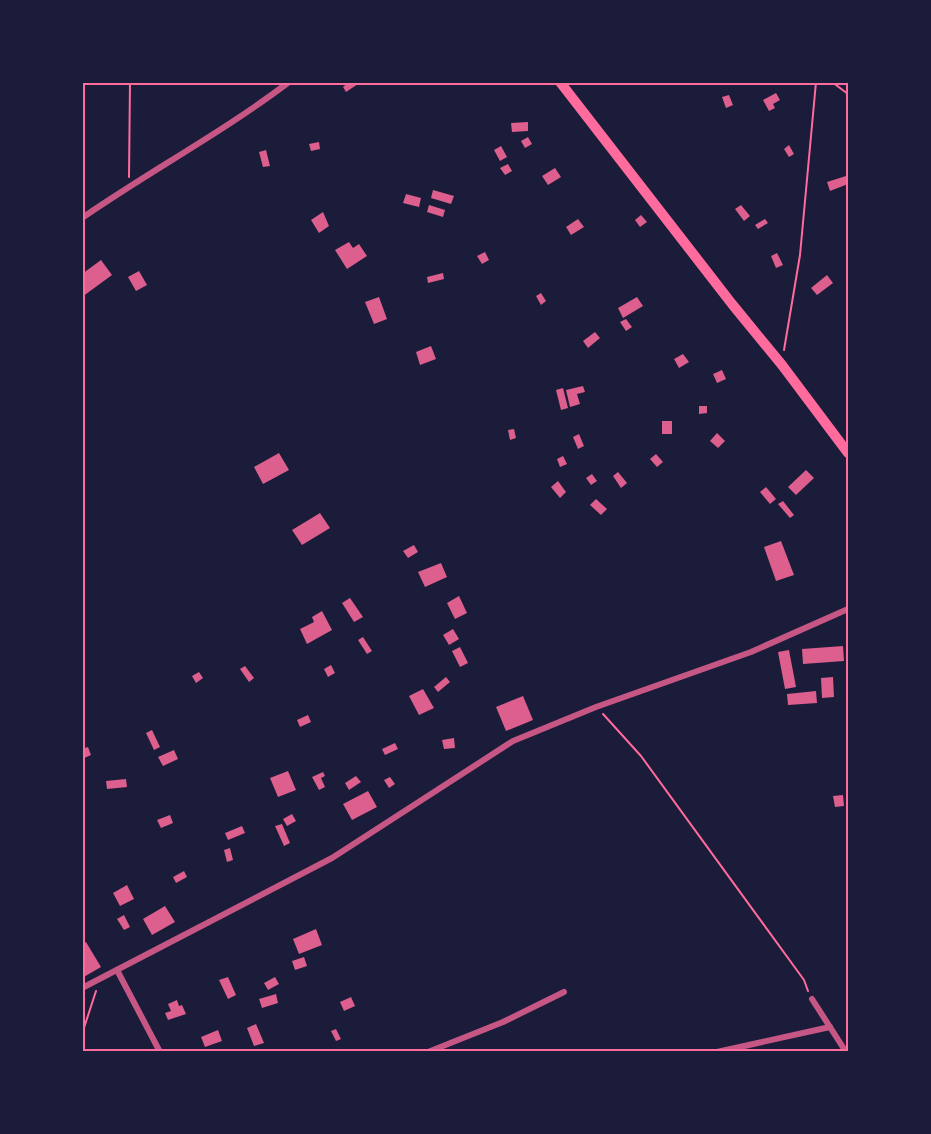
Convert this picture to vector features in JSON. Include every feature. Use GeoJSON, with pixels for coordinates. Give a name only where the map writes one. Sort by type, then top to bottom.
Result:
{"type":"FeatureCollection","features":[{"type":"Feature","properties":{"kind":"main road"},"geometry":{"type":"LineString","coordinates":[[560,82],[849,453]]}},
{"type":"Feature","properties":{"kind":"street"},"geometry":{"type":"LineString","coordinates":[[82,218],[261,104],[289,82]]}},
{"type":"Feature","properties":{"kind":"street"},"geometry":{"type":"LineString","coordinates":[[82,988],[332,858],[513,741],[596,707],[751,652],[849,609]]}},
{"type":"Feature","properties":{"kind":"street"},"geometry":{"type":"LineString","coordinates":[[117,970],[160,1052]]}},
{"type":"Feature","properties":{"kind":"street"},"geometry":{"type":"LineString","coordinates":[[428,1052],[503,1022],[564,992]]}},
{"type":"Feature","properties":{"kind":"street"},"geometry":{"type":"LineString","coordinates":[[812,999],[846,1052]]}},
{"type":"Feature","properties":{"kind":"street"},"geometry":{"type":"LineString","coordinates":[[717,1052],[830,1027]]}},
{"type":"Feature","properties":{"kind":"path"},"geometry":{"type":"LineString","coordinates":[[129,186],[130,82]]}},
{"type":"Feature","properties":{"kind":"path"},"geometry":{"type":"LineString","coordinates":[[782,365],[800,255],[816,82]]}},
{"type":"Feature","properties":{"kind":"path"},"geometry":{"type":"LineString","coordinates":[[832,82],[849,94]]}},
{"type":"Feature","properties":{"kind":"path"},"geometry":{"type":"LineString","coordinates":[[596,707],[641,756],[804,980],[812,999]]}},
{"type":"Feature","properties":{"kind":"path"},"geometry":{"type":"LineString","coordinates":[[82,1034],[100,980]]}},
{"type":"Feature","properties":{"kind":"building"},"geometry":{"type":"Polygon","coordinates":[[[349,82],[358,84],[346,92],[343,87],[349,82]]]}},
{"type":"Feature","properties":{"kind":"building"},"geometry":{"type":"Polygon","coordinates":[[[776,93],[780,100],[773,104],[775,108],[769,111],[763,100],[776,93]]]}},
{"type":"Feature","properties":{"kind":"building"},"geometry":{"type":"Polygon","coordinates":[[[729,95],[733,105],[726,108],[722,97],[729,95]]]}},
{"type":"Feature","properties":{"kind":"building"},"geometry":{"type":"Polygon","coordinates":[[[528,122],[528,131],[512,132],[511,123],[528,122]]]}},
{"type":"Feature","properties":{"kind":"building"},"geometry":{"type":"Polygon","coordinates":[[[528,137],[532,144],[525,148],[521,141],[528,137]]]}},
{"type":"Feature","properties":{"kind":"building"},"geometry":{"type":"Polygon","coordinates":[[[319,142],[320,149],[311,151],[309,144],[319,142]]]}},
{"type":"Feature","properties":{"kind":"building"},"geometry":{"type":"Polygon","coordinates":[[[789,145],[794,154],[789,157],[784,149],[789,145]]]}},
{"type":"Feature","properties":{"kind":"building"},"geometry":{"type":"Polygon","coordinates":[[[501,146],[507,157],[500,161],[494,150],[501,146]]]}},
{"type":"Feature","properties":{"kind":"building"},"geometry":{"type":"Polygon","coordinates":[[[266,150],[270,166],[263,167],[259,152],[266,150]]]}},
{"type":"Feature","properties":{"kind":"building"},"geometry":{"type":"Polygon","coordinates":[[[508,164],[512,171],[505,175],[500,168],[508,164]]]}},
{"type":"Feature","properties":{"kind":"building"},"geometry":{"type":"Polygon","coordinates":[[[555,168],[561,177],[548,185],[542,176],[555,168]]]}},
{"type":"Feature","properties":{"kind":"building"},"geometry":{"type":"Polygon","coordinates":[[[846,176],[848,184],[830,191],[827,182],[846,176]]]}},
{"type":"Feature","properties":{"kind":"building"},"geometry":{"type":"Polygon","coordinates":[[[433,190],[454,196],[451,204],[431,198],[433,190]]]}},
{"type":"Feature","properties":{"kind":"building"},"geometry":{"type":"Polygon","coordinates":[[[406,194],[421,198],[419,207],[403,203],[406,194]]]}},
{"type":"Feature","properties":{"kind":"building"},"geometry":{"type":"Polygon","coordinates":[[[429,205],[445,210],[443,217],[427,212],[429,205]]]}},
{"type":"Feature","properties":{"kind":"building"},"geometry":{"type":"Polygon","coordinates":[[[741,205],[750,216],[744,221],[735,209],[741,205]]]}},
{"type":"Feature","properties":{"kind":"building"},"geometry":{"type":"Polygon","coordinates":[[[323,212],[329,226],[319,233],[311,220],[323,212]]]}},
{"type":"Feature","properties":{"kind":"building"},"geometry":{"type":"Polygon","coordinates":[[[641,215],[647,222],[640,227],[635,220],[641,215]]]}},
{"type":"Feature","properties":{"kind":"building"},"geometry":{"type":"Polygon","coordinates":[[[578,219],[584,227],[571,235],[566,227],[578,219]]]}},
{"type":"Feature","properties":{"kind":"building"},"geometry":{"type":"Polygon","coordinates":[[[765,219],[768,223],[758,229],[755,225],[765,219]]]}},
{"type":"Feature","properties":{"kind":"building"},"geometry":{"type":"Polygon","coordinates":[[[349,242],[353,248],[359,244],[367,256],[347,269],[335,250],[349,242]]]}},
{"type":"Feature","properties":{"kind":"building"},"geometry":{"type":"Polygon","coordinates":[[[485,252],[489,260],[482,264],[477,256],[485,252]]]}},
{"type":"Feature","properties":{"kind":"building"},"geometry":{"type":"Polygon","coordinates":[[[777,253],[783,265],[776,268],[771,256],[777,253]]]}},
{"type":"Feature","properties":{"kind":"building"},"geometry":{"type":"Polygon","coordinates":[[[101,260],[112,275],[82,297],[82,274],[101,260]]]}},
{"type":"Feature","properties":{"kind":"building"},"geometry":{"type":"Polygon","coordinates":[[[139,271],[147,285],[136,291],[128,277],[139,271]]]}},
{"type":"Feature","properties":{"kind":"building"},"geometry":{"type":"Polygon","coordinates":[[[443,273],[444,279],[428,283],[427,277],[443,273]]]}},
{"type":"Feature","properties":{"kind":"building"},"geometry":{"type":"Polygon","coordinates":[[[827,275],[833,283],[817,295],[811,288],[827,275]]]}},
{"type":"Feature","properties":{"kind":"building"},"geometry":{"type":"Polygon","coordinates":[[[541,293],[546,301],[541,305],[536,296],[541,293]]]}},
{"type":"Feature","properties":{"kind":"building"},"geometry":{"type":"Polygon","coordinates":[[[379,297],[387,319],[374,324],[365,302],[379,297]]]}},
{"type":"Feature","properties":{"kind":"building"},"geometry":{"type":"Polygon","coordinates":[[[637,297],[643,306],[623,318],[618,308],[637,297]]]}},
{"type":"Feature","properties":{"kind":"building"},"geometry":{"type":"Polygon","coordinates":[[[626,319],[632,327],[626,331],[620,322],[626,319]]]}},
{"type":"Feature","properties":{"kind":"building"},"geometry":{"type":"Polygon","coordinates":[[[595,332],[600,338],[588,348],[583,341],[595,332]]]}},
{"type":"Feature","properties":{"kind":"building"},"geometry":{"type":"Polygon","coordinates":[[[431,346],[436,359],[420,365],[416,352],[431,346]]]}},
{"type":"Feature","properties":{"kind":"building"},"geometry":{"type":"Polygon","coordinates":[[[683,354],[689,362],[679,368],[674,359],[683,354]]]}},
{"type":"Feature","properties":{"kind":"building"},"geometry":{"type":"Polygon","coordinates":[[[722,370],[726,379],[717,383],[713,374],[722,370]]]}},
{"type":"Feature","properties":{"kind":"building"},"geometry":{"type":"Polygon","coordinates":[[[583,386],[585,392],[577,394],[580,404],[570,407],[566,390],[583,386]]]}},
{"type":"Feature","properties":{"kind":"building"},"geometry":{"type":"Polygon","coordinates":[[[563,388],[568,408],[561,410],[556,390],[563,388]]]}},
{"type":"Feature","properties":{"kind":"building"},"geometry":{"type":"Polygon","coordinates":[[[699,406],[707,406],[707,413],[699,414],[699,406]]]}},
{"type":"Feature","properties":{"kind":"building"},"geometry":{"type":"Polygon","coordinates":[[[662,421],[672,421],[672,434],[662,434],[662,421]]]}},
{"type":"Feature","properties":{"kind":"building"},"geometry":{"type":"Polygon","coordinates":[[[514,429],[516,438],[510,440],[508,430],[514,429]]]}},
{"type":"Feature","properties":{"kind":"building"},"geometry":{"type":"Polygon","coordinates":[[[717,433],[725,441],[718,448],[710,441],[717,433]]]}},
{"type":"Feature","properties":{"kind":"building"},"geometry":{"type":"Polygon","coordinates":[[[579,434],[584,446],[578,449],[573,437],[579,434]]]}},
{"type":"Feature","properties":{"kind":"building"},"geometry":{"type":"Polygon","coordinates":[[[279,453],[289,470],[263,484],[254,467],[279,453]]]}},
{"type":"Feature","properties":{"kind":"building"},"geometry":{"type":"Polygon","coordinates":[[[656,454],[663,462],[657,467],[650,459],[656,454]]]}},
{"type":"Feature","properties":{"kind":"building"},"geometry":{"type":"Polygon","coordinates":[[[563,456],[567,464],[560,467],[557,459],[563,456]]]}},
{"type":"Feature","properties":{"kind":"building"},"geometry":{"type":"Polygon","coordinates":[[[806,470],[814,478],[796,495],[788,487],[806,470]]]}},
{"type":"Feature","properties":{"kind":"building"},"geometry":{"type":"Polygon","coordinates":[[[618,472],[627,483],[621,488],[613,476],[618,472]]]}},
{"type":"Feature","properties":{"kind":"building"},"geometry":{"type":"Polygon","coordinates":[[[592,474],[597,481],[591,485],[586,478],[592,474]]]}},
{"type":"Feature","properties":{"kind":"building"},"geometry":{"type":"Polygon","coordinates":[[[558,481],[566,492],[560,498],[551,487],[558,481]]]}},
{"type":"Feature","properties":{"kind":"building"},"geometry":{"type":"Polygon","coordinates":[[[766,487],[776,499],[770,504],[760,492],[766,487]]]}},
{"type":"Feature","properties":{"kind":"building"},"geometry":{"type":"Polygon","coordinates":[[[596,499],[607,509],[601,515],[590,505],[596,499]]]}},
{"type":"Feature","properties":{"kind":"building"},"geometry":{"type":"Polygon","coordinates":[[[783,501],[794,515],[790,518],[778,504],[783,501]]]}},
{"type":"Feature","properties":{"kind":"building"},"geometry":{"type":"Polygon","coordinates":[[[320,513],[330,528],[302,545],[292,530],[320,513]]]}},
{"type":"Feature","properties":{"kind":"building"},"geometry":{"type":"Polygon","coordinates":[[[781,541],[794,575],[776,581],[764,547],[781,541]]]}},
{"type":"Feature","properties":{"kind":"building"},"geometry":{"type":"Polygon","coordinates":[[[414,545],[418,552],[408,558],[403,551],[414,545]]]}},
{"type":"Feature","properties":{"kind":"building"},"geometry":{"type":"Polygon","coordinates":[[[441,563],[447,577],[425,587],[418,572],[441,563]]]}},
{"type":"Feature","properties":{"kind":"building"},"geometry":{"type":"Polygon","coordinates":[[[459,596],[467,613],[455,619],[447,603],[459,596]]]}},
{"type":"Feature","properties":{"kind":"building"},"geometry":{"type":"Polygon","coordinates":[[[350,598],[363,617],[354,622],[342,603],[350,598]]]}},
{"type":"Feature","properties":{"kind":"building"},"geometry":{"type":"Polygon","coordinates":[[[322,611],[332,630],[307,644],[300,629],[314,622],[312,617],[322,611]]]}},
{"type":"Feature","properties":{"kind":"building"},"geometry":{"type":"Polygon","coordinates":[[[453,629],[459,639],[449,645],[443,635],[453,629]]]}},
{"type":"Feature","properties":{"kind":"building"},"geometry":{"type":"Polygon","coordinates":[[[363,637],[372,651],[367,654],[358,640],[363,637]]]}},
{"type":"Feature","properties":{"kind":"building"},"geometry":{"type":"Polygon","coordinates":[[[843,646],[844,661],[803,664],[802,649],[843,646]]]}},
{"type":"Feature","properties":{"kind":"building"},"geometry":{"type":"Polygon","coordinates":[[[460,647],[468,663],[460,667],[452,651],[460,647]]]}},
{"type":"Feature","properties":{"kind":"building"},"geometry":{"type":"Polygon","coordinates":[[[789,650],[796,687],[785,689],[778,652],[789,650]]]}},
{"type":"Feature","properties":{"kind":"building"},"geometry":{"type":"Polygon","coordinates":[[[331,665],[335,673],[328,677],[324,669],[331,665]]]}},
{"type":"Feature","properties":{"kind":"building"},"geometry":{"type":"Polygon","coordinates":[[[245,666],[254,678],[249,682],[240,669],[245,666]]]}},
{"type":"Feature","properties":{"kind":"building"},"geometry":{"type":"Polygon","coordinates":[[[199,672],[203,678],[196,683],[192,676],[199,672]]]}},
{"type":"Feature","properties":{"kind":"building"},"geometry":{"type":"Polygon","coordinates":[[[446,677],[450,682],[438,692],[434,687],[446,677]]]}},
{"type":"Feature","properties":{"kind":"building"},"geometry":{"type":"Polygon","coordinates":[[[833,677],[834,697],[822,698],[821,678],[833,677]]]}},
{"type":"Feature","properties":{"kind":"building"},"geometry":{"type":"Polygon","coordinates":[[[423,689],[434,708],[419,715],[409,696],[423,689]]]}},
{"type":"Feature","properties":{"kind":"building"},"geometry":{"type":"Polygon","coordinates":[[[816,691],[817,703],[788,705],[787,694],[816,691]]]}},
{"type":"Feature","properties":{"kind":"building"},"geometry":{"type":"Polygon","coordinates":[[[523,696],[533,720],[506,731],[496,707],[523,696]]]}},
{"type":"Feature","properties":{"kind":"building"},"geometry":{"type":"Polygon","coordinates":[[[308,715],[311,722],[300,727],[297,720],[308,715]]]}},
{"type":"Feature","properties":{"kind":"building"},"geometry":{"type":"Polygon","coordinates":[[[152,730],[160,747],[154,750],[146,733],[152,730]]]}},
{"type":"Feature","properties":{"kind":"building"},"geometry":{"type":"Polygon","coordinates":[[[454,738],[455,748],[444,749],[442,740],[454,738]]]}},
{"type":"Feature","properties":{"kind":"building"},"geometry":{"type":"Polygon","coordinates":[[[395,743],[398,749],[385,755],[382,749],[395,743]]]}},
{"type":"Feature","properties":{"kind":"building"},"geometry":{"type":"Polygon","coordinates":[[[88,747],[91,755],[82,759],[82,749],[88,747]]]}},
{"type":"Feature","properties":{"kind":"building"},"geometry":{"type":"Polygon","coordinates":[[[174,750],[178,759],[163,766],[158,757],[174,750]]]}},
{"type":"Feature","properties":{"kind":"building"},"geometry":{"type":"Polygon","coordinates":[[[288,771],[296,790],[278,797],[270,778],[288,771]]]}},
{"type":"Feature","properties":{"kind":"building"},"geometry":{"type":"Polygon","coordinates":[[[323,772],[325,776],[321,778],[325,787],[319,790],[312,777],[323,772]]]}},
{"type":"Feature","properties":{"kind":"building"},"geometry":{"type":"Polygon","coordinates":[[[356,776],[361,782],[349,790],[345,783],[356,776]]]}},
{"type":"Feature","properties":{"kind":"building"},"geometry":{"type":"Polygon","coordinates":[[[390,777],[395,784],[389,788],[384,780],[390,777]]]}},
{"type":"Feature","properties":{"kind":"building"},"geometry":{"type":"Polygon","coordinates":[[[126,779],[127,787],[107,789],[106,781],[126,779]]]}},
{"type":"Feature","properties":{"kind":"building"},"geometry":{"type":"Polygon","coordinates":[[[368,791],[377,807],[352,820],[343,804],[368,791]]]}},
{"type":"Feature","properties":{"kind":"building"},"geometry":{"type":"Polygon","coordinates":[[[843,795],[844,806],[835,807],[833,796],[843,795]]]}},
{"type":"Feature","properties":{"kind":"building"},"geometry":{"type":"Polygon","coordinates":[[[292,814],[296,821],[287,826],[283,819],[292,814]]]}},
{"type":"Feature","properties":{"kind":"building"},"geometry":{"type":"Polygon","coordinates":[[[170,815],[173,823],[161,828],[157,820],[170,815]]]}},
{"type":"Feature","properties":{"kind":"building"},"geometry":{"type":"Polygon","coordinates":[[[282,824],[290,843],[284,846],[275,826],[282,824]]]}},
{"type":"Feature","properties":{"kind":"building"},"geometry":{"type":"Polygon","coordinates":[[[242,826],[245,833],[228,840],[225,833],[242,826]]]}},
{"type":"Feature","properties":{"kind":"building"},"geometry":{"type":"Polygon","coordinates":[[[230,848],[233,860],[227,862],[224,850],[230,848]]]}},
{"type":"Feature","properties":{"kind":"building"},"geometry":{"type":"Polygon","coordinates":[[[184,871],[187,877],[176,883],[173,877],[184,871]]]}},
{"type":"Feature","properties":{"kind":"building"},"geometry":{"type":"Polygon","coordinates":[[[127,885],[134,899],[120,906],[113,893],[127,885]]]}},
{"type":"Feature","properties":{"kind":"building"},"geometry":{"type":"Polygon","coordinates":[[[165,906],[175,922],[152,935],[143,919],[165,906]]]}},
{"type":"Feature","properties":{"kind":"building"},"geometry":{"type":"Polygon","coordinates":[[[124,915],[130,927],[124,930],[117,919],[124,915]]]}},
{"type":"Feature","properties":{"kind":"building"},"geometry":{"type":"Polygon","coordinates":[[[316,929],[322,945],[299,954],[293,939],[316,929]]]}},
{"type":"Feature","properties":{"kind":"building"},"geometry":{"type":"Polygon","coordinates":[[[86,942],[101,967],[82,978],[82,944],[86,942]]]}},
{"type":"Feature","properties":{"kind":"building"},"geometry":{"type":"Polygon","coordinates":[[[304,957],[307,966],[295,970],[292,961],[304,957]]]}},
{"type":"Feature","properties":{"kind":"building"},"geometry":{"type":"Polygon","coordinates":[[[228,977],[236,995],[228,999],[219,980],[228,977]]]}},
{"type":"Feature","properties":{"kind":"building"},"geometry":{"type":"Polygon","coordinates":[[[275,977],[279,984],[268,990],[264,983],[275,977]]]}},
{"type":"Feature","properties":{"kind":"building"},"geometry":{"type":"Polygon","coordinates":[[[276,994],[278,1003],[262,1008],[259,999],[276,994]]]}},
{"type":"Feature","properties":{"kind":"building"},"geometry":{"type":"Polygon","coordinates":[[[351,997],[355,1006],[344,1011],[340,1002],[351,997]]]}},
{"type":"Feature","properties":{"kind":"building"},"geometry":{"type":"Polygon","coordinates":[[[177,1000],[186,1014],[168,1020],[165,1013],[171,1011],[168,1004],[177,1000]]]}},
{"type":"Feature","properties":{"kind":"building"},"geometry":{"type":"Polygon","coordinates":[[[256,1024],[264,1043],[254,1046],[247,1028],[256,1024]]]}},
{"type":"Feature","properties":{"kind":"building"},"geometry":{"type":"Polygon","coordinates":[[[336,1029],[341,1039],[336,1041],[331,1031],[336,1029]]]}},
{"type":"Feature","properties":{"kind":"building"},"geometry":{"type":"Polygon","coordinates":[[[218,1030],[222,1041],[205,1047],[201,1037],[218,1030]]]}}]}
